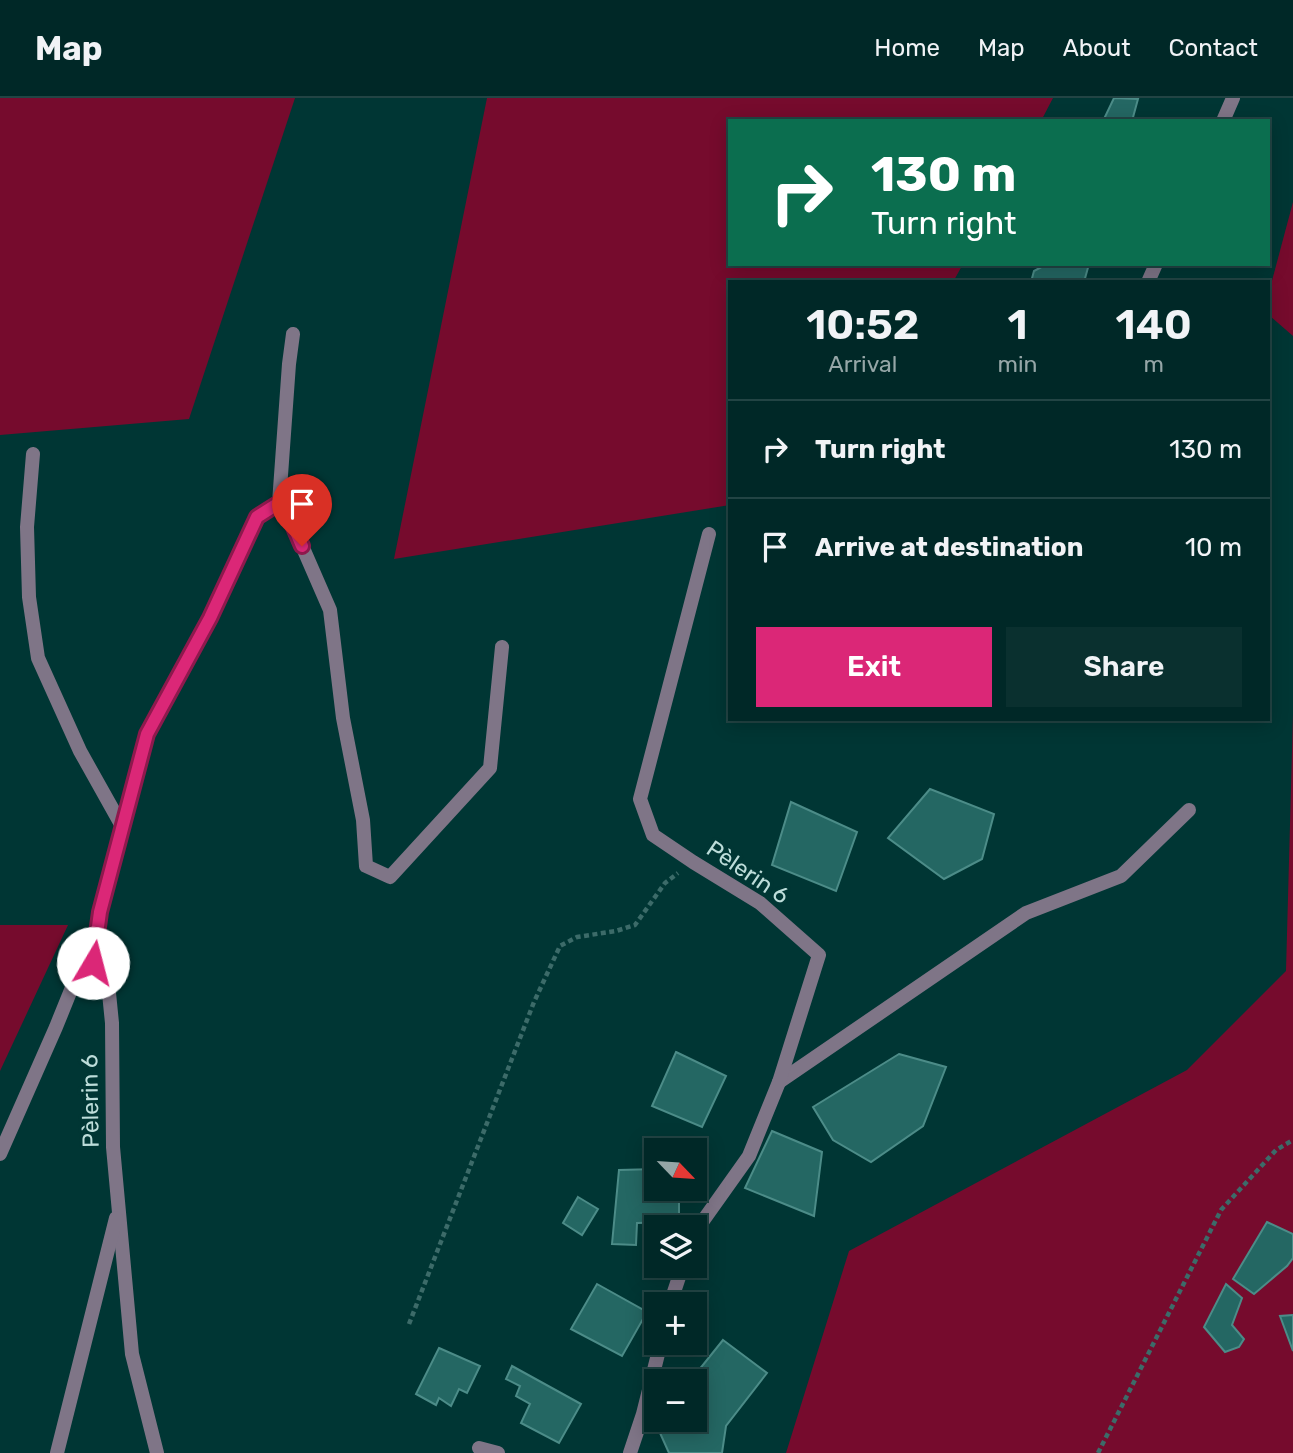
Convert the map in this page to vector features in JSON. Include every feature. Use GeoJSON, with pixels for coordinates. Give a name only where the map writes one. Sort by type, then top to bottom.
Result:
{"type":"FeatureCollection","features":[{"type":"Feature","properties":{"kind":"street"},"geometry":{"type":"LineString","coordinates":[[1224,119],[1233,98]]}},
{"type":"Feature","properties":{"kind":"street"},"geometry":{"type":"LineString","coordinates":[[293,334],[279,503],[293,525],[330,610],[343,718],[363,820],[366,866],[390,877],[490,768],[502,647]]}},
{"type":"Feature","properties":{"kind":"street"},"geometry":{"type":"LineString","coordinates":[[33,454],[27,527],[29,597],[38,658],[80,751],[122,826]]}},
{"type":"Feature","properties":{"kind":"street"},"geometry":{"type":"LineString","coordinates":[[93,963],[100,912],[147,734],[210,618],[257,517],[279,503]]}},
{"type":"Feature","properties":{"kind":"street","name":"Pèlerin 6"},"geometry":{"type":"LineString","coordinates":[[707,1215],[749,1156],[779,1082],[819,955],[761,904],[653,835],[640,799],[709,534]]}},
{"type":"Feature","properties":{"kind":"street"},"geometry":{"type":"LineString","coordinates":[[779,1082],[1026,913],[1121,876],[1189,810]]}},
{"type":"Feature","properties":{"kind":"street","name":"Pèlerin 6"},"geometry":{"type":"LineString","coordinates":[[0,1154],[75,980],[93,963],[109,993],[112,1023],[113,1147],[132,1354],[157,1453]]}},
{"type":"Feature","properties":{"kind":"street"},"geometry":{"type":"LineString","coordinates":[[57,1453],[119,1207]]}},
{"type":"Feature","properties":{"kind":"street"},"geometry":{"type":"LineString","coordinates":[[630,1453],[658,1355]]}},
{"type":"Feature","properties":{"kind":"street"},"geometry":{"type":"LineString","coordinates":[[480,1448],[498,1453]]}},
{"type":"Feature","properties":{"kind":"path"},"geometry":{"type":"LineString","coordinates":[[409,1324],[534,1002],[559,946],[578,937],[635,925],[665,883],[693,862]]}},
{"type":"Feature","properties":{"kind":"path"},"geometry":{"type":"LineString","coordinates":[[1098,1453],[1221,1210],[1276,1150],[1293,1140]]}},
{"type":"Feature","properties":{"kind":"shaded area"},"geometry":{"type":"Polygon","coordinates":[[[0,98],[295,98],[189,419],[0,435],[0,98]]]}},
{"type":"Feature","properties":{"kind":"shaded area"},"geometry":{"type":"Polygon","coordinates":[[[487,98],[1053,98],[1042,119],[728,119],[728,266],[962,266],[954,280],[728,280],[728,505],[394,559],[487,98]]]}},
{"type":"Feature","properties":{"kind":"shaded area"},"geometry":{"type":"Polygon","coordinates":[[[1293,202],[1293,336],[1270,316],[1270,288],[1293,202]]]}},
{"type":"Feature","properties":{"kind":"shaded area"},"geometry":{"type":"Polygon","coordinates":[[[1293,714],[1293,1453],[786,1453],[849,1251],[1187,1070],[1286,971],[1293,714]]]}},
{"type":"Feature","properties":{"kind":"shaded area"},"geometry":{"type":"Polygon","coordinates":[[[0,925],[68,925],[0,1071],[0,925]]]}},
{"type":"Feature","properties":{"kind":"building"},"geometry":{"type":"Polygon","coordinates":[[[1114,98],[1138,99],[1133,119],[1104,119],[1114,98]]]}},
{"type":"Feature","properties":{"kind":"building"},"geometry":{"type":"Polygon","coordinates":[[[1043,266],[1088,266],[1085,280],[1032,280],[1034,271],[1043,266]]]}},
{"type":"Feature","properties":{"kind":"building"},"geometry":{"type":"Polygon","coordinates":[[[930,789],[994,814],[982,859],[944,879],[888,838],[930,789]]]}},
{"type":"Feature","properties":{"kind":"building"},"geometry":{"type":"Polygon","coordinates":[[[791,802],[857,832],[836,891],[772,865],[791,802]]]}},
{"type":"Feature","properties":{"kind":"building"},"geometry":{"type":"Polygon","coordinates":[[[676,1052],[726,1076],[702,1127],[652,1106],[676,1052]]]}},
{"type":"Feature","properties":{"kind":"building"},"geometry":{"type":"Polygon","coordinates":[[[899,1054],[946,1067],[923,1126],[871,1162],[833,1140],[813,1107],[899,1054]]]}},
{"type":"Feature","properties":{"kind":"building"},"geometry":{"type":"Polygon","coordinates":[[[772,1131],[822,1152],[814,1216],[745,1188],[772,1131]]]}},
{"type":"Feature","properties":{"kind":"building"},"geometry":{"type":"Polygon","coordinates":[[[644,1169],[644,1201],[679,1201],[679,1215],[644,1215],[644,1223],[637,1223],[636,1245],[612,1244],[619,1170],[644,1169]]]}},
{"type":"Feature","properties":{"kind":"building"},"geometry":{"type":"Polygon","coordinates":[[[578,1197],[598,1209],[582,1235],[563,1223],[578,1197]]]}},
{"type":"Feature","properties":{"kind":"building"},"geometry":{"type":"Polygon","coordinates":[[[1267,1222],[1293,1234],[1293,1258],[1254,1294],[1233,1279],[1267,1222]]]}},
{"type":"Feature","properties":{"kind":"building"},"geometry":{"type":"Polygon","coordinates":[[[597,1284],[644,1310],[644,1317],[622,1356],[571,1329],[597,1284]]]}},
{"type":"Feature","properties":{"kind":"building"},"geometry":{"type":"Polygon","coordinates":[[[1226,1284],[1242,1298],[1232,1325],[1244,1339],[1239,1347],[1225,1352],[1204,1327],[1226,1284]]]}},
{"type":"Feature","properties":{"kind":"building"},"geometry":{"type":"Polygon","coordinates":[[[1293,1315],[1293,1351],[1280,1316],[1293,1315]]]}},
{"type":"Feature","properties":{"kind":"building"},"geometry":{"type":"Polygon","coordinates":[[[723,1340],[767,1373],[726,1426],[722,1453],[669,1453],[660,1432],[707,1432],[707,1369],[700,1369],[723,1340]]]}},
{"type":"Feature","properties":{"kind":"building"},"geometry":{"type":"Polygon","coordinates":[[[439,1348],[480,1366],[467,1393],[459,1389],[451,1406],[439,1398],[436,1405],[416,1394],[439,1348]]]}},
{"type":"Feature","properties":{"kind":"building"},"geometry":{"type":"Polygon","coordinates":[[[512,1366],[581,1404],[559,1443],[521,1423],[530,1404],[516,1396],[520,1386],[506,1379],[512,1366]]]}},
{"type":"Feature","properties":{"kind":"route"},"geometry":{"type":"LineString","coordinates":[[93,963],[100,912],[147,734],[210,618],[257,517],[279,503],[302,546]]}}]}
